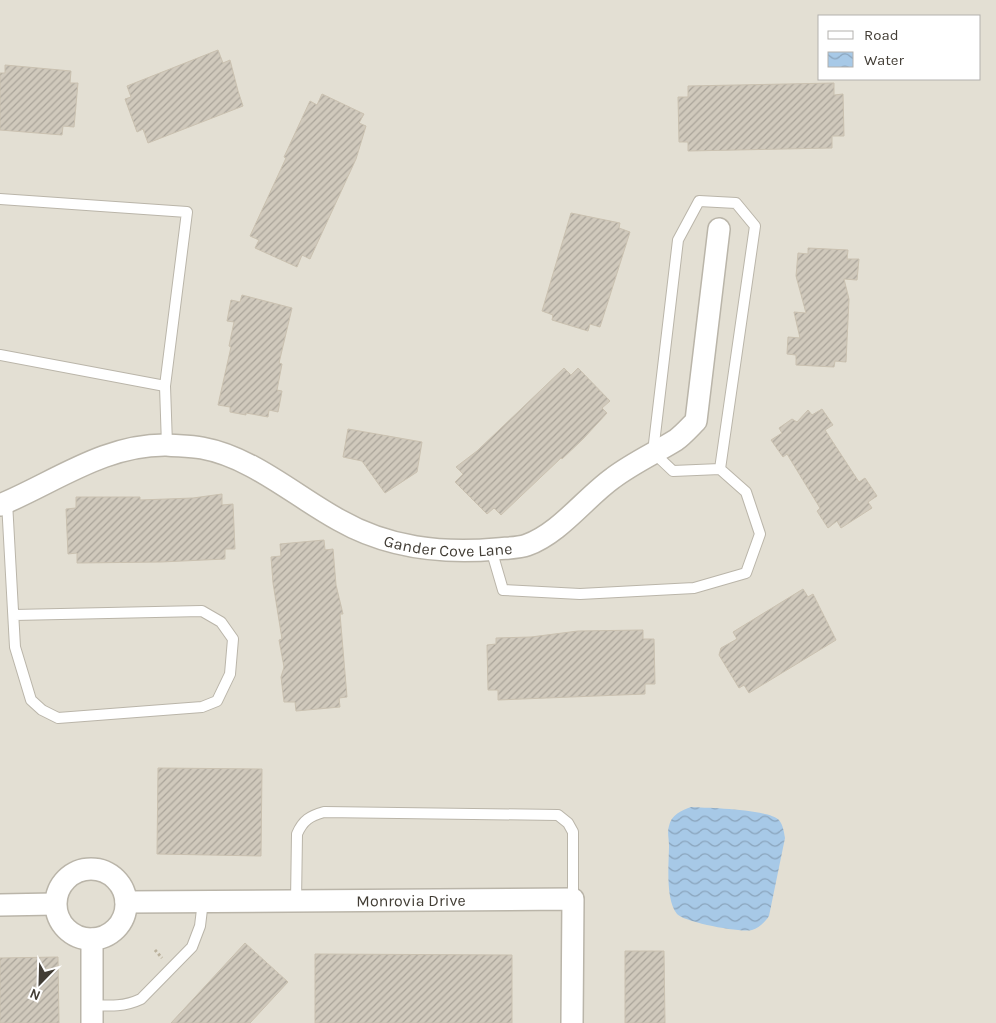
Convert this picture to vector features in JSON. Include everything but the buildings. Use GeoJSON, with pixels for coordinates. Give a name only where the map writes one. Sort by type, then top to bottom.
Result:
{"type":"FeatureCollection","features":[{"type":"Feature","properties":{"kind":"street","name":"Gander Cove Lane"},"geometry":{"type":"LineString","coordinates":[[3,503],[99,457],[148,446],[167,445],[202,448],[237,459],[340,521],[375,538],[399,545],[432,549],[491,549],[526,546],[548,534],[610,480],[653,452],[678,439],[696,421],[719,229]]}},
{"type":"Feature","properties":{"kind":"street"},"geometry":{"type":"LineString","coordinates":[[90,868],[103,870],[114,876],[122,885],[126,902],[122,921],[114,930],[104,937],[92,939],[80,938],[62,925],[57,915],[55,904],[59,888],[70,875],[79,870],[90,868]]}},
{"type":"Feature","properties":{"kind":"street","name":"Monrovia Drive"},"geometry":{"type":"LineString","coordinates":[[126,902],[572,899]]}},
{"type":"Feature","properties":{"kind":"street"},"geometry":{"type":"LineString","coordinates":[[572,899],[572,1023]]}},
{"type":"Feature","properties":{"kind":"street"},"geometry":{"type":"LineString","coordinates":[[0,905],[55,904]]}},
{"type":"Feature","properties":{"kind":"street"},"geometry":{"type":"LineString","coordinates":[[92,939],[92,1014]]}},
{"type":"Feature","properties":{"kind":"lane"},"geometry":{"type":"LineString","coordinates":[[0,199],[187,212],[165,386],[167,445]]}},
{"type":"Feature","properties":{"kind":"lane"},"geometry":{"type":"LineString","coordinates":[[491,549],[503,590],[580,594],[694,588],[746,573],[760,534],[746,492],[720,468],[673,471],[653,452],[678,240],[699,201],[736,203],[755,226],[720,468]]}},
{"type":"Feature","properties":{"kind":"lane"},"geometry":{"type":"LineString","coordinates":[[0,355],[165,386]]}},
{"type":"Feature","properties":{"kind":"lane"},"geometry":{"type":"LineString","coordinates":[[3,503],[14,615],[15,647],[31,700],[42,710],[58,718],[202,707],[216,701],[230,674],[233,639],[221,622],[202,611],[14,615]]}},
{"type":"Feature","properties":{"kind":"lane"},"geometry":{"type":"LineString","coordinates":[[296,901],[297,834],[301,825],[310,816],[324,812],[558,815],[568,823],[574,832],[572,899]]}},
{"type":"Feature","properties":{"kind":"lane"},"geometry":{"type":"LineString","coordinates":[[92,1014],[130,1004],[141,999],[192,947],[200,926],[203,901]]}},
{"type":"Feature","properties":{"kind":"shaded area"},"geometry":{"type":"Polygon","coordinates":[[[0,0],[996,0],[996,1023],[0,1023],[0,0]]]}},
{"type":"Feature","properties":{"kind":"water"},"geometry":{"type":"Polygon","coordinates":[[[691,807],[751,811],[773,816],[779,820],[785,838],[769,916],[757,928],[746,931],[701,923],[682,917],[677,914],[673,907],[668,881],[668,828],[674,816],[691,807]]]}}]}
